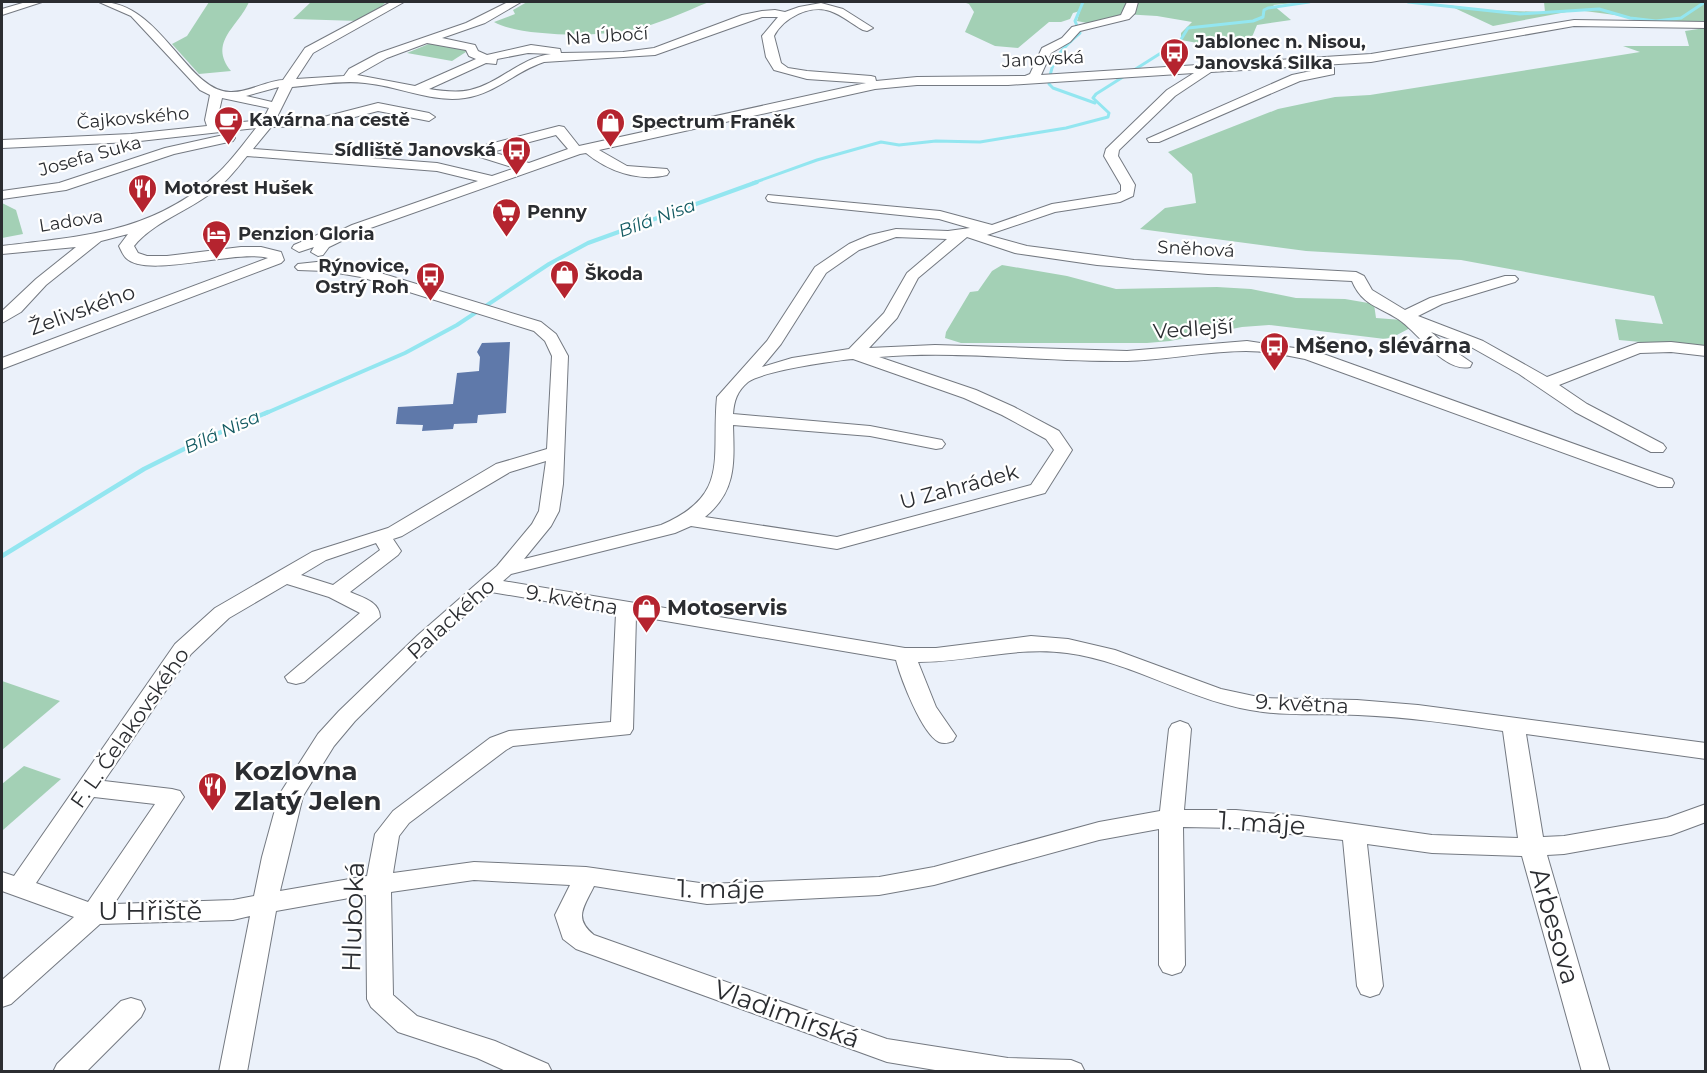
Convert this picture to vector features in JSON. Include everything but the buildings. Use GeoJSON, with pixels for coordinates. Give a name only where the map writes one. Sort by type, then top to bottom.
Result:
{"type":"FeatureCollection","features":[{"type":"Feature","properties":{"kind":"street"},"geometry":{"type":"LineString","coordinates":[[2,12],[36,2]]}},
{"type":"Feature","properties":{"kind":"street"},"geometry":{"type":"LineString","coordinates":[[105,2],[135,14],[199,82],[217,93],[275,106]]}},
{"type":"Feature","properties":{"kind":"street"},"geometry":{"type":"LineString","coordinates":[[279,262],[275,254],[260,250],[220,253],[165,262],[134,259],[128,254],[126,246],[146,226],[203,193],[224,175],[276,110],[275,106],[303,57],[315,47],[396,3],[408,2]]}},
{"type":"Feature","properties":{"kind":"street"},"geometry":{"type":"LineString","coordinates":[[348,79],[353,71],[381,56],[471,24],[515,2]]}},
{"type":"Feature","properties":{"kind":"street","name":"Janovská"},"geometry":{"type":"LineString","coordinates":[[1033,79],[1041,57],[1049,48],[1066,39],[1076,29],[1125,17],[1129,13],[1132,2]]}},
{"type":"Feature","properties":{"kind":"street"},"geometry":{"type":"LineString","coordinates":[[867,28],[846,14],[825,7],[814,7],[786,16],[772,27],[768,36],[776,65],[780,69],[802,74],[898,82]]}},
{"type":"Feature","properties":{"kind":"street","name":"Na Úbočí"},"geometry":{"type":"LineString","coordinates":[[232,96],[262,86],[288,82],[348,79],[366,79],[448,95],[474,93],[534,62],[547,59],[655,51],[758,14],[774,12],[786,16]]}},
{"type":"Feature","properties":{"kind":"street","name":"Janovská"},"geometry":{"type":"LineString","coordinates":[[303,267],[314,263],[324,244],[344,233],[582,149],[875,85],[898,82],[1054,78],[1394,56],[1574,23],[1706,25]]}},
{"type":"Feature","properties":{"kind":"street"},"geometry":{"type":"LineString","coordinates":[[428,40],[473,48],[473,53],[519,70]]}},
{"type":"Feature","properties":{"kind":"street"},"geometry":{"type":"LineString","coordinates":[[419,89],[450,72],[525,49],[556,52]]}},
{"type":"Feature","properties":{"kind":"street"},"geometry":{"type":"LineString","coordinates":[[1154,140],[1296,78],[1340,68],[1342,65],[1338,60]]}},
{"type":"Feature","properties":{"kind":"street"},"geometry":{"type":"LineString","coordinates":[[496,577],[637,538],[689,520],[705,508],[715,495],[724,468],[726,397],[773,344],[820,270],[854,247],[875,238],[896,233],[968,233],[992,230],[1052,208],[1073,203],[1107,201],[1128,193],[1128,184],[1111,156],[1113,149],[1155,111],[1171,93],[1207,69]]}},
{"type":"Feature","properties":{"kind":"street"},"geometry":{"type":"LineString","coordinates":[[215,128],[211,120],[217,93]]}},
{"type":"Feature","properties":{"kind":"street","name":"Čajkovského"},"geometry":{"type":"LineString","coordinates":[[2,144],[130,138],[215,128],[238,131],[267,123],[320,122],[378,107],[424,116]]}},
{"type":"Feature","properties":{"kind":"street"},"geometry":{"type":"LineString","coordinates":[[1128,134],[1174,116],[1192,115],[1205,118]]}},
{"type":"Feature","properties":{"kind":"street"},"geometry":{"type":"LineString","coordinates":[[527,167],[485,151],[559,130],[582,149],[623,170],[643,174],[662,172]]}},
{"type":"Feature","properties":{"kind":"street","name":"Josefa Suka"},"geometry":{"type":"LineString","coordinates":[[2,195],[61,187],[238,131],[258,135]]}},
{"type":"Feature","properties":{"kind":"street"},"geometry":{"type":"LineString","coordinates":[[243,152],[437,167],[492,180]]}},
{"type":"Feature","properties":{"kind":"street"},"geometry":{"type":"LineString","coordinates":[[772,198],[940,215],[992,230]]}},
{"type":"Feature","properties":{"kind":"street","name":"Janovská"},"geometry":{"type":"LineString","coordinates":[[279,262],[282,253],[297,249],[345,228],[398,213]]}},
{"type":"Feature","properties":{"kind":"street","name":"Ladova"},"geometry":{"type":"LineString","coordinates":[[2,250],[94,238],[146,226]]}},
{"type":"Feature","properties":{"kind":"street"},"geometry":{"type":"LineString","coordinates":[[854,354],[891,315],[912,276],[968,233]]}},
{"type":"Feature","properties":{"kind":"street","name":"Sněhová"},"geometry":{"type":"LineString","coordinates":[[968,233],[983,240],[1017,249],[1132,265],[1356,277],[1365,293],[1405,316],[1478,344],[1546,384],[1581,408],[1657,448]]}},
{"type":"Feature","properties":{"kind":"street"},"geometry":{"type":"LineString","coordinates":[[2,318],[15,309],[40,282],[94,238]]}},
{"type":"Feature","properties":{"kind":"street","name":"Palackého"},"geometry":{"type":"LineString","coordinates":[[220,253],[258,246],[297,249],[319,254],[364,273],[535,326],[550,336],[560,356],[554,484],[549,511],[529,542],[496,577],[347,716],[315,755],[298,782],[286,809],[274,857],[233,1071]]}},
{"type":"Feature","properties":{"kind":"street","name":"Palackého"},"geometry":{"type":"LineString","coordinates":[[279,262],[303,267],[326,266],[364,273]]}},
{"type":"Feature","properties":{"kind":"street","name":"Želivského"},"geometry":{"type":"LineString","coordinates":[[2,364],[279,262]]}},
{"type":"Feature","properties":{"kind":"street"},"geometry":{"type":"LineString","coordinates":[[1405,316],[1436,301],[1510,279]]}},
{"type":"Feature","properties":{"kind":"street","name":"Sněhová"},"geometry":{"type":"LineString","coordinates":[[1405,316],[1440,349],[1464,363]]}},
{"type":"Feature","properties":{"kind":"street","name":"Vedlejší"},"geometry":{"type":"LineString","coordinates":[[741,379],[772,368],[854,354],[906,351],[1128,356],[1263,347],[1309,355],[1665,483]]}},
{"type":"Feature","properties":{"kind":"street"},"geometry":{"type":"LineString","coordinates":[[1546,384],[1638,348],[1661,347],[1706,351]]}},
{"type":"Feature","properties":{"kind":"street","name":"U Zahrádek"},"geometry":{"type":"LineString","coordinates":[[689,520],[837,543],[1038,489],[1063,450],[1053,435],[970,393],[854,354]]}},
{"type":"Feature","properties":{"kind":"street"},"geometry":{"type":"LineString","coordinates":[[724,419],[825,426],[936,444]]}},
{"type":"Feature","properties":{"kind":"street","name":"F. L. Čelakovského"},"geometry":{"type":"LineString","coordinates":[[10,885],[88,788],[183,649],[222,613],[319,556],[395,532],[503,468],[554,453]]}},
{"type":"Feature","properties":{"kind":"street"},"geometry":{"type":"LineString","coordinates":[[336,593],[391,551],[381,536]]}},
{"type":"Feature","properties":{"kind":"street"},"geometry":{"type":"LineString","coordinates":[[284,576],[336,593],[366,607],[370,612],[370,617],[296,677]]}},
{"type":"Feature","properties":{"kind":"street","name":"9. května"},"geometry":{"type":"LineString","coordinates":[[496,577],[627,609],[905,655],[936,655],[1031,643],[1068,646],[1107,655],[1216,695],[1263,705],[1358,707],[1418,712],[1706,751]]}},
{"type":"Feature","properties":{"kind":"street","name":"Hluboká"},"geometry":{"type":"LineString","coordinates":[[538,1071],[485,1049],[408,1024],[380,999],[378,886],[387,834],[401,817],[498,744],[522,736],[622,729],[627,609]]}},
{"type":"Feature","properties":{"kind":"street"},"geometry":{"type":"LineString","coordinates":[[905,655],[917,695],[929,716],[945,736]]}},
{"type":"Feature","properties":{"kind":"street"},"geometry":{"type":"LineString","coordinates":[[1513,725],[1532,847]]}},
{"type":"Feature","properties":{"kind":"street"},"geometry":{"type":"LineString","coordinates":[[1172,965],[1171,818],[1180,729]]}},
{"type":"Feature","properties":{"kind":"street"},"geometry":{"type":"LineString","coordinates":[[2,996],[94,914],[172,797],[88,788]]}},
{"type":"Feature","properties":{"kind":"street","name":"Arbesova"},"geometry":{"type":"LineString","coordinates":[[1596,1071],[1532,847],[1564,845],[1671,826],[1706,812]]}},
{"type":"Feature","properties":{"kind":"street","name":"1. máje"},"geometry":{"type":"LineString","coordinates":[[266,903],[320,892],[378,886],[474,871],[586,876],[707,894],[879,886],[934,876],[1100,831],[1171,818],[1236,819],[1432,843],[1532,847]]}},
{"type":"Feature","properties":{"kind":"street"},"geometry":{"type":"LineString","coordinates":[[1354,832],[1370,986]]}},
{"type":"Feature","properties":{"kind":"street","name":"Vladimírská"},"geometry":{"type":"LineString","coordinates":[[586,876],[568,915],[572,932],[585,942],[888,1050],[1008,1070],[1071,1071]]}},
{"type":"Feature","properties":{"kind":"street","name":"U Hřiště"},"geometry":{"type":"LineString","coordinates":[[10,885],[94,914],[233,910],[266,903]]}},
{"type":"Feature","properties":{"kind":"street"},"geometry":{"type":"LineString","coordinates":[[67,1071],[132,1009]]}},
{"type":"Feature","properties":{"kind":"green space"},"geometry":{"type":"Polygon","coordinates":[[[209,2],[249,2],[224,43],[225,61],[231,71],[199,74],[172,44],[187,36],[209,2]]]}},
{"type":"Feature","properties":{"kind":"green space"},"geometry":{"type":"Polygon","coordinates":[[[311,2],[386,2],[359,21],[293,19],[311,2]]]}},
{"type":"Feature","properties":{"kind":"green space"},"geometry":{"type":"Polygon","coordinates":[[[527,2],[709,2],[651,25],[600,34],[522,31],[494,22],[515,14],[513,10],[527,2]]]}},
{"type":"Feature","properties":{"kind":"green space"},"geometry":{"type":"Polygon","coordinates":[[[963,2],[1304,2],[1273,5],[1291,20],[1257,25],[1252,37],[1203,44],[1181,40],[1181,33],[1192,22],[1157,16],[1123,14],[1115,19],[1087,23],[1077,21],[1080,11],[1073,13],[1070,19],[1049,22],[1018,48],[995,46],[965,32],[974,12],[969,4],[963,2]]]}},
{"type":"Feature","properties":{"kind":"green space"},"geometry":{"type":"Polygon","coordinates":[[[1544,2],[1705,2],[1705,21],[1683,24],[1577,10],[1493,26],[1448,5],[1482,10],[1545,12],[1544,2]]]}},
{"type":"Feature","properties":{"kind":"green space"},"geometry":{"type":"Polygon","coordinates":[[[1705,28],[1705,348],[1619,340],[1615,319],[1663,324],[1654,296],[1461,260],[1306,251],[1140,229],[1165,208],[1196,203],[1192,174],[1168,152],[1278,109],[1335,97],[1370,95],[1640,52],[1623,46],[1689,46],[1685,31],[1705,28]]]}},
{"type":"Feature","properties":{"kind":"green space"},"geometry":{"type":"Polygon","coordinates":[[[431,43],[469,50],[452,61],[407,53],[431,43]]]}},
{"type":"Feature","properties":{"kind":"green space"},"geometry":{"type":"Polygon","coordinates":[[[2,203],[16,210],[23,234],[2,238],[2,203]]]}},
{"type":"Feature","properties":{"kind":"green space"},"geometry":{"type":"Polygon","coordinates":[[[1002,265],[1067,276],[1116,289],[1217,287],[1251,289],[1296,298],[1345,299],[1374,304],[1376,318],[1402,320],[1412,327],[1385,339],[1269,325],[1242,327],[1170,341],[1147,343],[961,343],[945,338],[946,332],[970,292],[978,291],[992,271],[1002,265]]]}},
{"type":"Feature","properties":{"kind":"green space"},"geometry":{"type":"Polygon","coordinates":[[[2,681],[60,701],[2,750],[2,681]]]}},
{"type":"Feature","properties":{"kind":"green space"},"geometry":{"type":"Polygon","coordinates":[[[24,766],[61,779],[3,830],[2,784],[24,766]]]}},
{"type":"Feature","properties":{"kind":"waterway"},"geometry":{"type":"LineString","coordinates":[[1083,2],[1075,21],[1080,33],[1058,55],[1052,68],[1049,84],[1053,88],[1095,103]]}},
{"type":"Feature","properties":{"kind":"waterway","name":"Bílá Nisa"},"geometry":{"type":"LineString","coordinates":[[753,183],[817,160],[881,142],[899,145],[936,141],[980,142],[1066,128],[1108,117],[1109,113],[1093,98],[1096,94],[1180,41],[1188,28],[1253,21],[1263,17],[1264,10],[1268,8],[1309,2]]}},
{"type":"Feature","properties":{"kind":"waterway","name":"Bílá Nisa"},"geometry":{"type":"LineString","coordinates":[[1408,2],[1520,14],[1599,9],[1630,18],[1656,21],[1681,18],[1705,2]]}},
{"type":"Feature","properties":{"kind":"waterway","name":"Bílá Nisa"},"geometry":{"type":"LineString","coordinates":[[264,414],[405,353],[457,325],[549,264],[588,243],[757,182]]}},
{"type":"Feature","properties":{"kind":"waterway","name":"Bílá Nisa"},"geometry":{"type":"LineString","coordinates":[[2,556],[144,469],[198,442],[268,412]]}},
{"type":"Feature","properties":{"kind":"place","name":"Jablonec n. Nisou, Janovská Silka"},"geometry":{"type":"Point","coordinates":[1174,78]}},
{"type":"Feature","properties":{"kind":"place","name":"Kavárna na cestě"},"geometry":{"type":"Point","coordinates":[228,146]}},
{"type":"Feature","properties":{"kind":"place","name":"Spectrum Franěk"},"geometry":{"type":"Point","coordinates":[611,148]}},
{"type":"Feature","properties":{"kind":"place","name":"Sídliště Janovská"},"geometry":{"type":"Point","coordinates":[517,176]}},
{"type":"Feature","properties":{"kind":"place","name":"Motorest Hušek"},"geometry":{"type":"Point","coordinates":[143,214]}},
{"type":"Feature","properties":{"kind":"place","name":"Penny"},"geometry":{"type":"Point","coordinates":[506,238]}},
{"type":"Feature","properties":{"kind":"place","name":"Penzion Gloria"},"geometry":{"type":"Point","coordinates":[217,260]}},
{"type":"Feature","properties":{"kind":"place","name":"Škoda"},"geometry":{"type":"Point","coordinates":[564,300]}},
{"type":"Feature","properties":{"kind":"place","name":"Rýnovice, Ostrý Roh"},"geometry":{"type":"Point","coordinates":[430,302]}},
{"type":"Feature","properties":{"kind":"place","name":"Mšeno, slévárna"},"geometry":{"type":"Point","coordinates":[1274,372]}},
{"type":"Feature","properties":{"kind":"place","name":"Motoservis"},"geometry":{"type":"Point","coordinates":[646,634]}},
{"type":"Feature","properties":{"kind":"place","name":"Kozlovna Zlatý Jelen"},"geometry":{"type":"Point","coordinates":[213,812]}}]}
